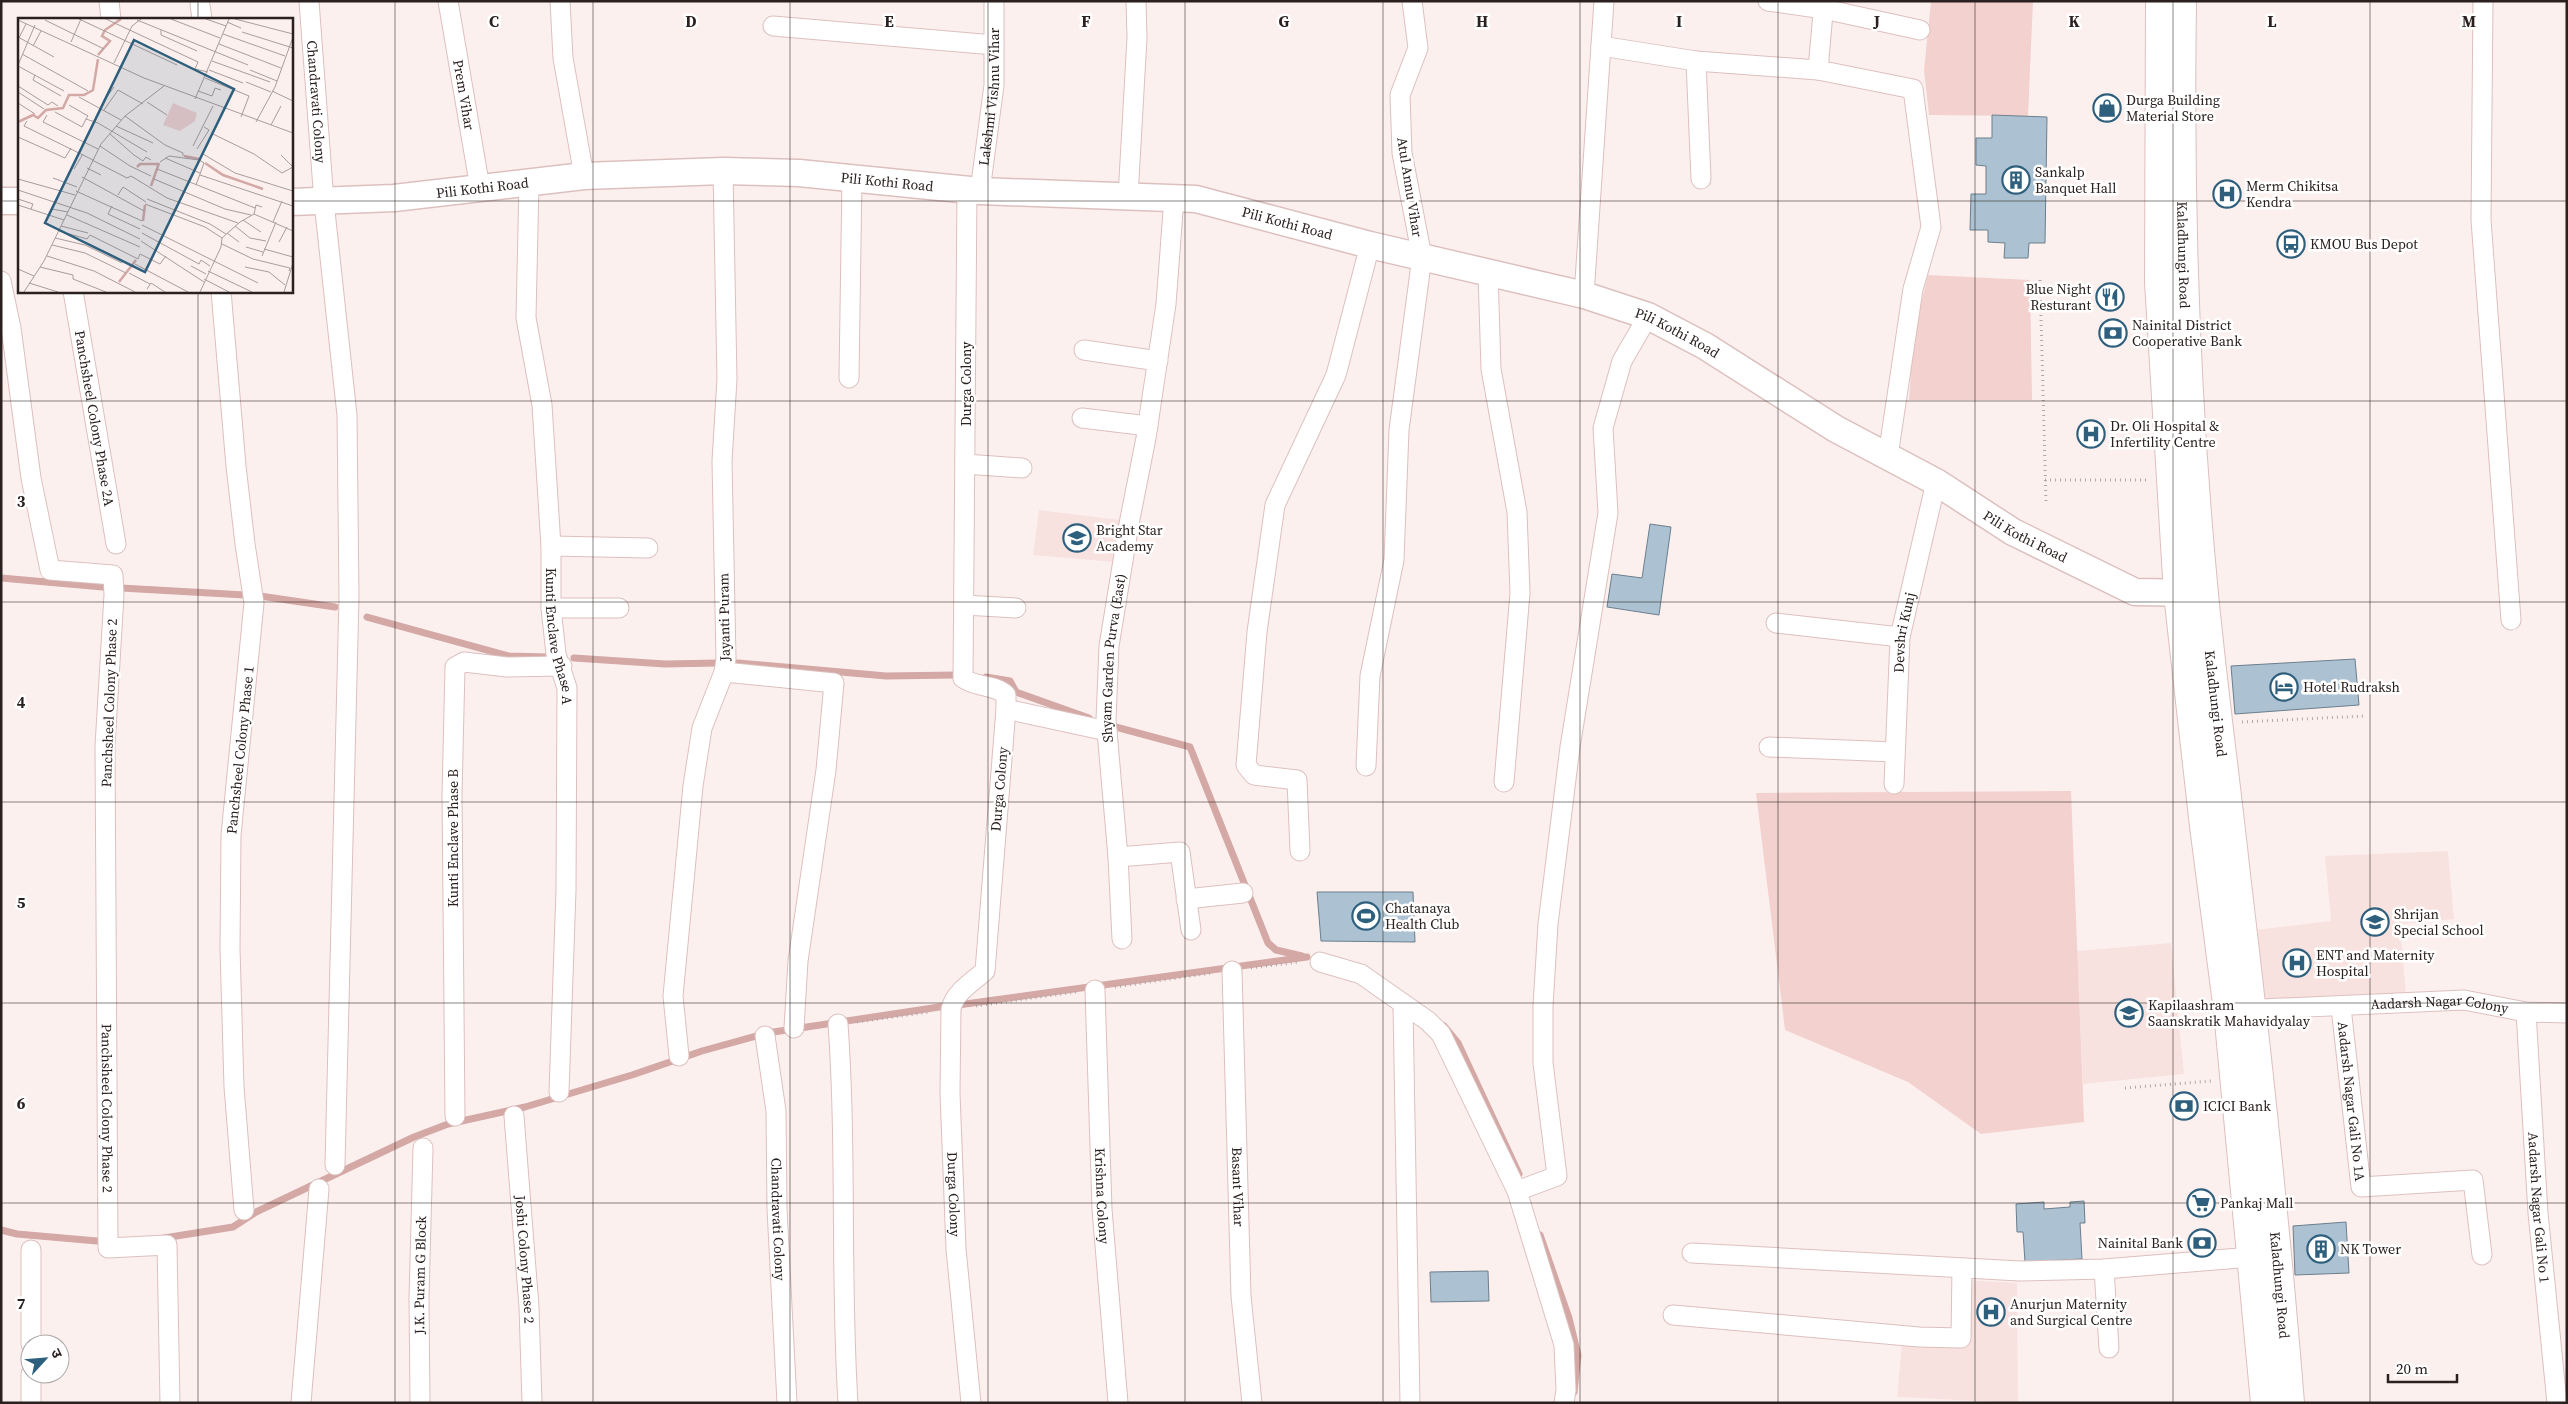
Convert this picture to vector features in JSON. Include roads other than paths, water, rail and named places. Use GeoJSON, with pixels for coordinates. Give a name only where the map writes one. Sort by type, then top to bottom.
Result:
{"type":"FeatureCollection","features":[{"type":"Feature","properties":{"kind":"main road","name":"Kaladhungi Road"},"geometry":{"type":"LineString","coordinates":[[2160,1],[2158,115],[2159,282],[2172,480],[2191,594],[2240,1010],[2234,1079],[2262,1270],[2290,1403]]}},
{"type":"Feature","properties":{"kind":"main road","name":"Kaladhungi Road"},"geometry":{"type":"LineString","coordinates":[[2182,1],[2180,90],[2191,594],[2219,723],[2240,1010],[2262,1270],[2265,1403]]}},
{"type":"Feature","properties":{"kind":"street"},"geometry":{"type":"LineString","coordinates":[[109,1],[111,18]]}},
{"type":"Feature","properties":{"kind":"street","name":"Chandravati Colony"},"geometry":{"type":"LineString","coordinates":[[309,1],[324,202],[347,415],[349,597],[335,1165]]}},
{"type":"Feature","properties":{"kind":"street","name":"Prem Vihar"},"geometry":{"type":"LineString","coordinates":[[448,1],[480,188]]}},
{"type":"Feature","properties":{"kind":"street"},"geometry":{"type":"LineString","coordinates":[[560,1],[562,58],[584,176]]}},
{"type":"Feature","properties":{"kind":"street","name":"Lakshmi Vishnu Vihar"},"geometry":{"type":"LineString","coordinates":[[973,190],[994,85],[994,1]]}},
{"type":"Feature","properties":{"kind":"street"},"geometry":{"type":"LineString","coordinates":[[1128,197],[1137,38],[1136,1]]}},
{"type":"Feature","properties":{"kind":"street","name":"Atul Annu Vihar"},"geometry":{"type":"LineString","coordinates":[[1366,766],[1370,676],[1394,560],[1399,430],[1422,257],[1402,153],[1400,95],[1418,48],[1412,1]]}},
{"type":"Feature","properties":{"kind":"street"},"geometry":{"type":"LineString","coordinates":[[1584,296],[1604,1]]}},
{"type":"Feature","properties":{"kind":"street"},"geometry":{"type":"LineString","coordinates":[[1768,1],[1824,5],[1920,30]]}},
{"type":"Feature","properties":{"kind":"street"},"geometry":{"type":"LineString","coordinates":[[2483,1],[2481,220],[2512,620]]}},
{"type":"Feature","properties":{"kind":"street"},"geometry":{"type":"LineString","coordinates":[[1818,70],[1824,5]]}},
{"type":"Feature","properties":{"kind":"street"},"geometry":{"type":"LineString","coordinates":[[773,26],[994,45]]}},
{"type":"Feature","properties":{"kind":"street"},"geometry":{"type":"LineString","coordinates":[[1602,46],[1696,61],[1818,70],[1913,90],[1931,228],[1913,289],[1888,456]]}},
{"type":"Feature","properties":{"kind":"street"},"geometry":{"type":"LineString","coordinates":[[1696,61],[1702,178]]}},
{"type":"Feature","properties":{"kind":"street","name":"Pili Kothi Road"},"geometry":{"type":"LineString","coordinates":[[292,202],[394,198],[584,176],[723,171],[799,173],[852,177],[973,190],[1196,199],[1370,245],[1584,296],[1648,316],[1705,346],[1836,429],[1936,482],[2013,532],[2135,592],[2191,594]]}},
{"type":"Feature","properties":{"kind":"street","name":"Jayanti Puram"},"geometry":{"type":"LineString","coordinates":[[679,1056],[673,996],[693,786],[702,728],[724,672],[726,659],[722,461],[728,379],[723,171]]}},
{"type":"Feature","properties":{"kind":"street"},"geometry":{"type":"LineString","coordinates":[[849,378],[852,177]]}},
{"type":"Feature","properties":{"kind":"street","name":"Kunti Enclave Phase A"},"geometry":{"type":"LineString","coordinates":[[529,183],[526,318],[542,405],[550,546],[551,608],[556,654],[562,666],[567,688],[566,890],[559,1092]]}},
{"type":"Feature","properties":{"kind":"street","name":"Durga Colony"},"geometry":{"type":"LineString","coordinates":[[971,1403],[956,1248],[950,1093],[951,1009],[960,992],[985,971],[1006,709],[1006,695],[1001,690],[970,684],[963,678],[965,464],[973,190]]}},
{"type":"Feature","properties":{"kind":"street","name":"Shyam Garden Purva (East)"},"geometry":{"type":"LineString","coordinates":[[1122,939],[1118,857],[1107,731],[1109,646],[1127,531],[1148,426],[1158,361],[1166,304],[1174,198]]}},
{"type":"Feature","properties":{"kind":"street"},"geometry":{"type":"LineString","coordinates":[[1,201],[18,201]]}},
{"type":"Feature","properties":{"kind":"street"},"geometry":{"type":"LineString","coordinates":[[1300,850],[1297,780],[1254,775],[1246,765],[1257,632],[1275,505],[1336,375],[1370,245]]}},
{"type":"Feature","properties":{"kind":"street"},"geometry":{"type":"LineString","coordinates":[[1488,273],[1492,370],[1517,512],[1520,584],[1515,665],[1504,782]]}},
{"type":"Feature","properties":{"kind":"street","name":"Panchsheel Colony Phase 2"},"geometry":{"type":"LineString","coordinates":[[1,281],[11,328],[31,478],[50,570],[112,575],[114,595],[104,746],[108,1248],[168,1245],[170,1403]]}},
{"type":"Feature","properties":{"kind":"street","name":"Panchsheel Colony Phase 2A"},"geometry":{"type":"LineString","coordinates":[[73,292],[116,544]]}},
{"type":"Feature","properties":{"kind":"street","name":"Panchsheel Colony Phase 1"},"geometry":{"type":"LineString","coordinates":[[221,292],[238,485],[254,603],[231,835],[230,948],[234,1087],[244,1210]]}},
{"type":"Feature","properties":{"kind":"street"},"geometry":{"type":"LineString","coordinates":[[1517,1191],[1557,1176],[1542,1063],[1542,1006],[1550,914],[1570,747],[1608,513],[1603,428],[1622,361],[1648,316]]}},
{"type":"Feature","properties":{"kind":"street"},"geometry":{"type":"LineString","coordinates":[[1084,350],[1158,361]]}},
{"type":"Feature","properties":{"kind":"street"},"geometry":{"type":"LineString","coordinates":[[1082,418],[1148,426]]}},
{"type":"Feature","properties":{"kind":"street"},"geometry":{"type":"LineString","coordinates":[[965,464],[1022,468]]}},
{"type":"Feature","properties":{"kind":"street","name":"Devshri Kunj"},"geometry":{"type":"LineString","coordinates":[[1894,784],[1900,637],[1936,482]]}},
{"type":"Feature","properties":{"kind":"street"},"geometry":{"type":"LineString","coordinates":[[550,546],[648,548]]}},
{"type":"Feature","properties":{"kind":"street"},"geometry":{"type":"LineString","coordinates":[[964,605],[1016,608]]}},
{"type":"Feature","properties":{"kind":"street"},"geometry":{"type":"LineString","coordinates":[[551,608],[619,608]]}},
{"type":"Feature","properties":{"kind":"street"},"geometry":{"type":"LineString","coordinates":[[1776,623],[1900,637]]}},
{"type":"Feature","properties":{"kind":"street","name":"Kunti Enclave Phase B"},"geometry":{"type":"LineString","coordinates":[[455,1116],[452,795],[455,667],[464,662],[507,667],[562,666]]}},
{"type":"Feature","properties":{"kind":"street"},"geometry":{"type":"LineString","coordinates":[[724,672],[834,683],[826,770],[798,961],[794,1028]]}},
{"type":"Feature","properties":{"kind":"street"},"geometry":{"type":"LineString","coordinates":[[1006,709],[1107,731]]}},
{"type":"Feature","properties":{"kind":"street"},"geometry":{"type":"LineString","coordinates":[[1769,747],[1895,752]]}},
{"type":"Feature","properties":{"kind":"street"},"geometry":{"type":"LineString","coordinates":[[1118,857],[1180,852],[1190,930]]}},
{"type":"Feature","properties":{"kind":"street"},"geometry":{"type":"LineString","coordinates":[[1186,899],[1243,893]]}},
{"type":"Feature","properties":{"kind":"street"},"geometry":{"type":"LineString","coordinates":[[1320,962],[1361,974],[1403,1006],[1428,1021],[1441,1034],[1517,1191],[1564,1345],[1566,1390],[1564,1403]]}},
{"type":"Feature","properties":{"kind":"street","name":"Basant Vihar"},"geometry":{"type":"LineString","coordinates":[[1232,970],[1242,1296],[1252,1403]]}},
{"type":"Feature","properties":{"kind":"street","name":"Krishna Colony"},"geometry":{"type":"LineString","coordinates":[[1095,990],[1102,1209],[1118,1403]]}},
{"type":"Feature","properties":{"kind":"street","name":"Aadarsh Nagar Colony"},"geometry":{"type":"LineString","coordinates":[[2240,1010],[2341,1007],[2464,1000],[2526,1012],[2567,1013]]}},
{"type":"Feature","properties":{"kind":"street"},"geometry":{"type":"LineString","coordinates":[[1403,1006],[1410,1403]]}},
{"type":"Feature","properties":{"kind":"street","name":"Aadarsh Nagar Gali No 1A"},"geometry":{"type":"LineString","coordinates":[[2341,1007],[2361,1187],[2473,1180],[2482,1255]]}},
{"type":"Feature","properties":{"kind":"street","name":"Aadarsh Nagar Gali No 1"},"geometry":{"type":"LineString","coordinates":[[2526,1012],[2538,1213],[2557,1403]]}},
{"type":"Feature","properties":{"kind":"street"},"geometry":{"type":"LineString","coordinates":[[838,1024],[842,1082],[844,1338],[848,1403]]}},
{"type":"Feature","properties":{"kind":"street","name":"Chandravati Colony"},"geometry":{"type":"LineString","coordinates":[[765,1036],[776,1111],[778,1218],[787,1403]]}},
{"type":"Feature","properties":{"kind":"street","name":"Joshi Colony Phase 2"},"geometry":{"type":"LineString","coordinates":[[514,1116],[529,1297],[532,1403]]}},
{"type":"Feature","properties":{"kind":"street","name":"J.K. Puram G Block"},"geometry":{"type":"LineString","coordinates":[[420,1403],[419,1298],[423,1148]]}},
{"type":"Feature","properties":{"kind":"street"},"geometry":{"type":"LineString","coordinates":[[301,1403],[320,1190]]}},
{"type":"Feature","properties":{"kind":"street"},"geometry":{"type":"LineString","coordinates":[[31,1250],[31,1334]]}},
{"type":"Feature","properties":{"kind":"street"},"geometry":{"type":"LineString","coordinates":[[1692,1253],[2020,1271],[2104,1268],[2262,1270]]}},
{"type":"Feature","properties":{"kind":"street"},"geometry":{"type":"LineString","coordinates":[[1673,1316],[1919,1337],[1961,1338],[1962,1268]]}},
{"type":"Feature","properties":{"kind":"street"},"geometry":{"type":"LineString","coordinates":[[2104,1268],[2109,1348]]}},
{"type":"Feature","properties":{"kind":"street"},"geometry":{"type":"LineString","coordinates":[[31,1384],[31,1403]]}},
{"type":"Feature","properties":{"kind":"waterway"},"geometry":{"type":"LineString","coordinates":[[1,578],[103,587]]}},
{"type":"Feature","properties":{"kind":"waterway"},"geometry":{"type":"LineString","coordinates":[[121,588],[245,595]]}},
{"type":"Feature","properties":{"kind":"waterway"},"geometry":{"type":"LineString","coordinates":[[260,596],[335,607]]}},
{"type":"Feature","properties":{"kind":"waterway"},"geometry":{"type":"LineString","coordinates":[[367,617],[509,656],[547,657]]}},
{"type":"Feature","properties":{"kind":"waterway"},"geometry":{"type":"LineString","coordinates":[[574,658],[665,664],[717,663]]}},
{"type":"Feature","properties":{"kind":"waterway"},"geometry":{"type":"LineString","coordinates":[[738,663],[886,676],[956,675]]}},
{"type":"Feature","properties":{"kind":"waterway"},"geometry":{"type":"LineString","coordinates":[[986,677],[1010,681],[1016,692],[1089,718]]}},
{"type":"Feature","properties":{"kind":"waterway"},"geometry":{"type":"LineString","coordinates":[[1112,726],[1190,747],[1268,943],[1276,950],[1302,956]]}},
{"type":"Feature","properties":{"kind":"waterway"},"geometry":{"type":"LineString","coordinates":[[958,1005],[1307,957]]}},
{"type":"Feature","properties":{"kind":"waterway"},"geometry":{"type":"LineString","coordinates":[[164,1238],[233,1227],[256,1212],[414,1137],[448,1124],[525,1107],[632,1075],[702,1051],[767,1033],[946,1006]]}},
{"type":"Feature","properties":{"kind":"waterway"},"geometry":{"type":"LineString","coordinates":[[1444,1026],[1458,1043],[1519,1174]]}},
{"type":"Feature","properties":{"kind":"waterway"},"geometry":{"type":"LineString","coordinates":[[1,1230],[17,1234],[97,1241]]}},
{"type":"Feature","properties":{"kind":"waterway"},"geometry":{"type":"LineString","coordinates":[[1540,1235],[1569,1318],[1578,1355],[1574,1392]]}},
{"type":"Feature","properties":{"kind":"place","name":"Durga Building Material Store"},"geometry":{"type":"Point","coordinates":[2107,108]}},
{"type":"Feature","properties":{"kind":"place","name":"Sankalp Banquet Hall"},"geometry":{"type":"Point","coordinates":[2016,180]}},
{"type":"Feature","properties":{"kind":"place","name":"Merm Chikitsa Kendra"},"geometry":{"type":"Point","coordinates":[2227,194]}},
{"type":"Feature","properties":{"kind":"place","name":"KMOU Bus Depot"},"geometry":{"type":"Point","coordinates":[2291,244]}},
{"type":"Feature","properties":{"kind":"place","name":"Blue Night Resturant"},"geometry":{"type":"Point","coordinates":[2110,297]}},
{"type":"Feature","properties":{"kind":"place","name":"Nainital District Cooperative Bank"},"geometry":{"type":"Point","coordinates":[2113,333]}},
{"type":"Feature","properties":{"kind":"place","name":"Dr. Oli Hospital & Infertility Centre"},"geometry":{"type":"Point","coordinates":[2091,434]}},
{"type":"Feature","properties":{"kind":"place","name":"Bright Star Academy"},"geometry":{"type":"Point","coordinates":[1077,538]}},
{"type":"Feature","properties":{"kind":"place","name":"Hotel Rudraksh"},"geometry":{"type":"Point","coordinates":[2284,687]}},
{"type":"Feature","properties":{"kind":"place","name":"Chatanaya Health Club"},"geometry":{"type":"Point","coordinates":[1366,916]}},
{"type":"Feature","properties":{"kind":"place","name":"Shrijan Special School"},"geometry":{"type":"Point","coordinates":[2375,922]}},
{"type":"Feature","properties":{"kind":"place","name":"ENT and Maternity Hospital"},"geometry":{"type":"Point","coordinates":[2297,963]}},
{"type":"Feature","properties":{"kind":"place","name":"Kapilaashram Saanskratik Mahavidyalay"},"geometry":{"type":"Point","coordinates":[2129,1013]}},
{"type":"Feature","properties":{"kind":"place","name":"ICICI Bank"},"geometry":{"type":"Point","coordinates":[2184,1106]}},
{"type":"Feature","properties":{"kind":"place","name":"Pankaj Mall"},"geometry":{"type":"Point","coordinates":[2201,1203]}},
{"type":"Feature","properties":{"kind":"place","name":"Nainital Bank"},"geometry":{"type":"Point","coordinates":[2202,1243]}},
{"type":"Feature","properties":{"kind":"place","name":"NK Tower"},"geometry":{"type":"Point","coordinates":[2321,1249]}},
{"type":"Feature","properties":{"kind":"place","name":"Anurjun Maternity and Surgical Centre"},"geometry":{"type":"Point","coordinates":[1991,1312]}}]}
